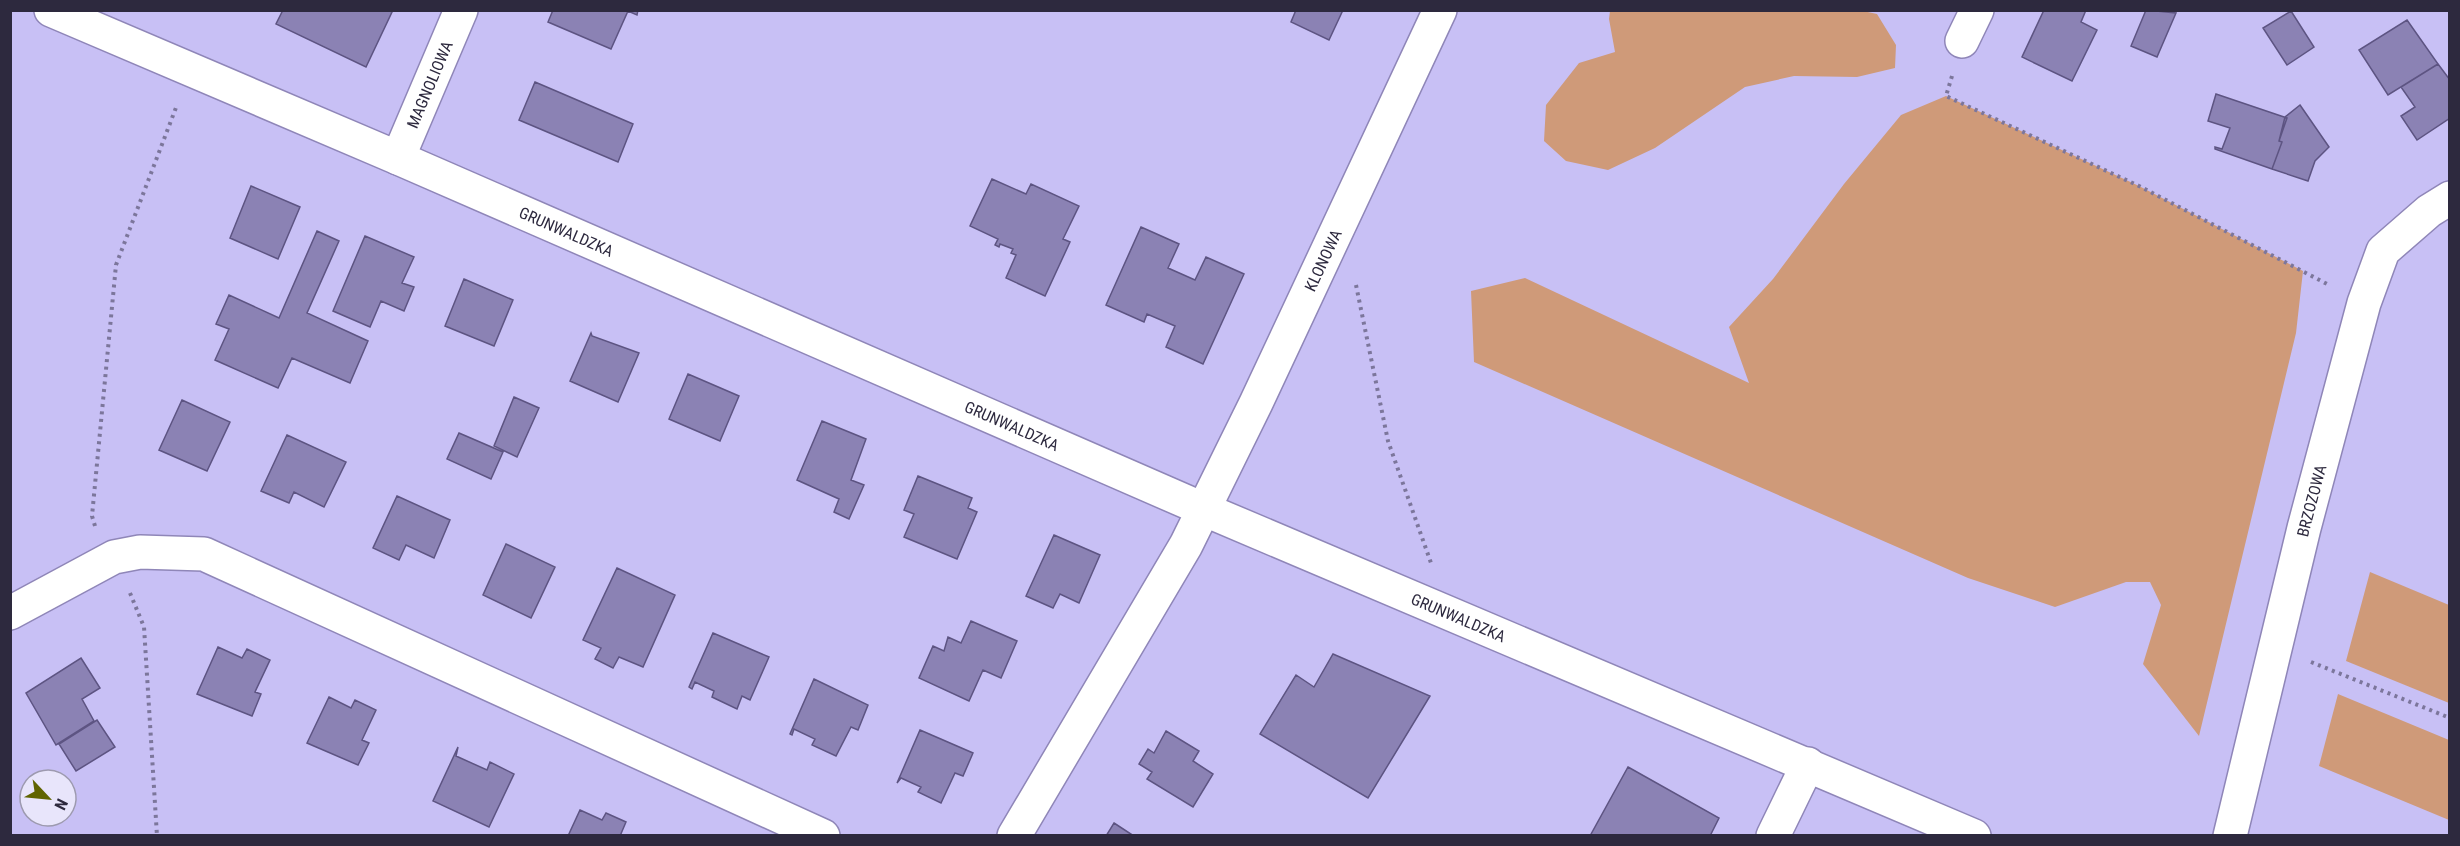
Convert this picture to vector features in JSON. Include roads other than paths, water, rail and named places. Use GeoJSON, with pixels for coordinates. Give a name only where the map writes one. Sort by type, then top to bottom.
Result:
{"type":"FeatureCollection","features":[{"type":"Feature","properties":{"kind":"street","name":"GRUNWALDZKA"},"geometry":{"type":"LineString","coordinates":[[51,10],[398,158],[1203,508],[1974,836]]}},
{"type":"Feature","properties":{"kind":"street","name":"MAGNOLIOWA"},"geometry":{"type":"LineString","coordinates":[[398,158],[461,10]]}},
{"type":"Feature","properties":{"kind":"street","name":"KLONOWA"},"geometry":{"type":"LineString","coordinates":[[1014,836],[1165,583],[1333,240],[1440,10]]}},
{"type":"Feature","properties":{"kind":"street"},"geometry":{"type":"LineString","coordinates":[[1962,41],[1977,10]]}},
{"type":"Feature","properties":{"kind":"street","name":"BRZOZOWA"},"geometry":{"type":"LineString","coordinates":[[2230,836],[2304,528],[2364,303],[2383,251],[2429,211],[2450,198]]}},
{"type":"Feature","properties":{"kind":"street"},"geometry":{"type":"LineString","coordinates":[[10,613],[110,559],[140,552],[204,554],[823,836]]}},
{"type":"Feature","properties":{"kind":"street"},"geometry":{"type":"LineString","coordinates":[[1773,836],[1808,764]]}}]}
